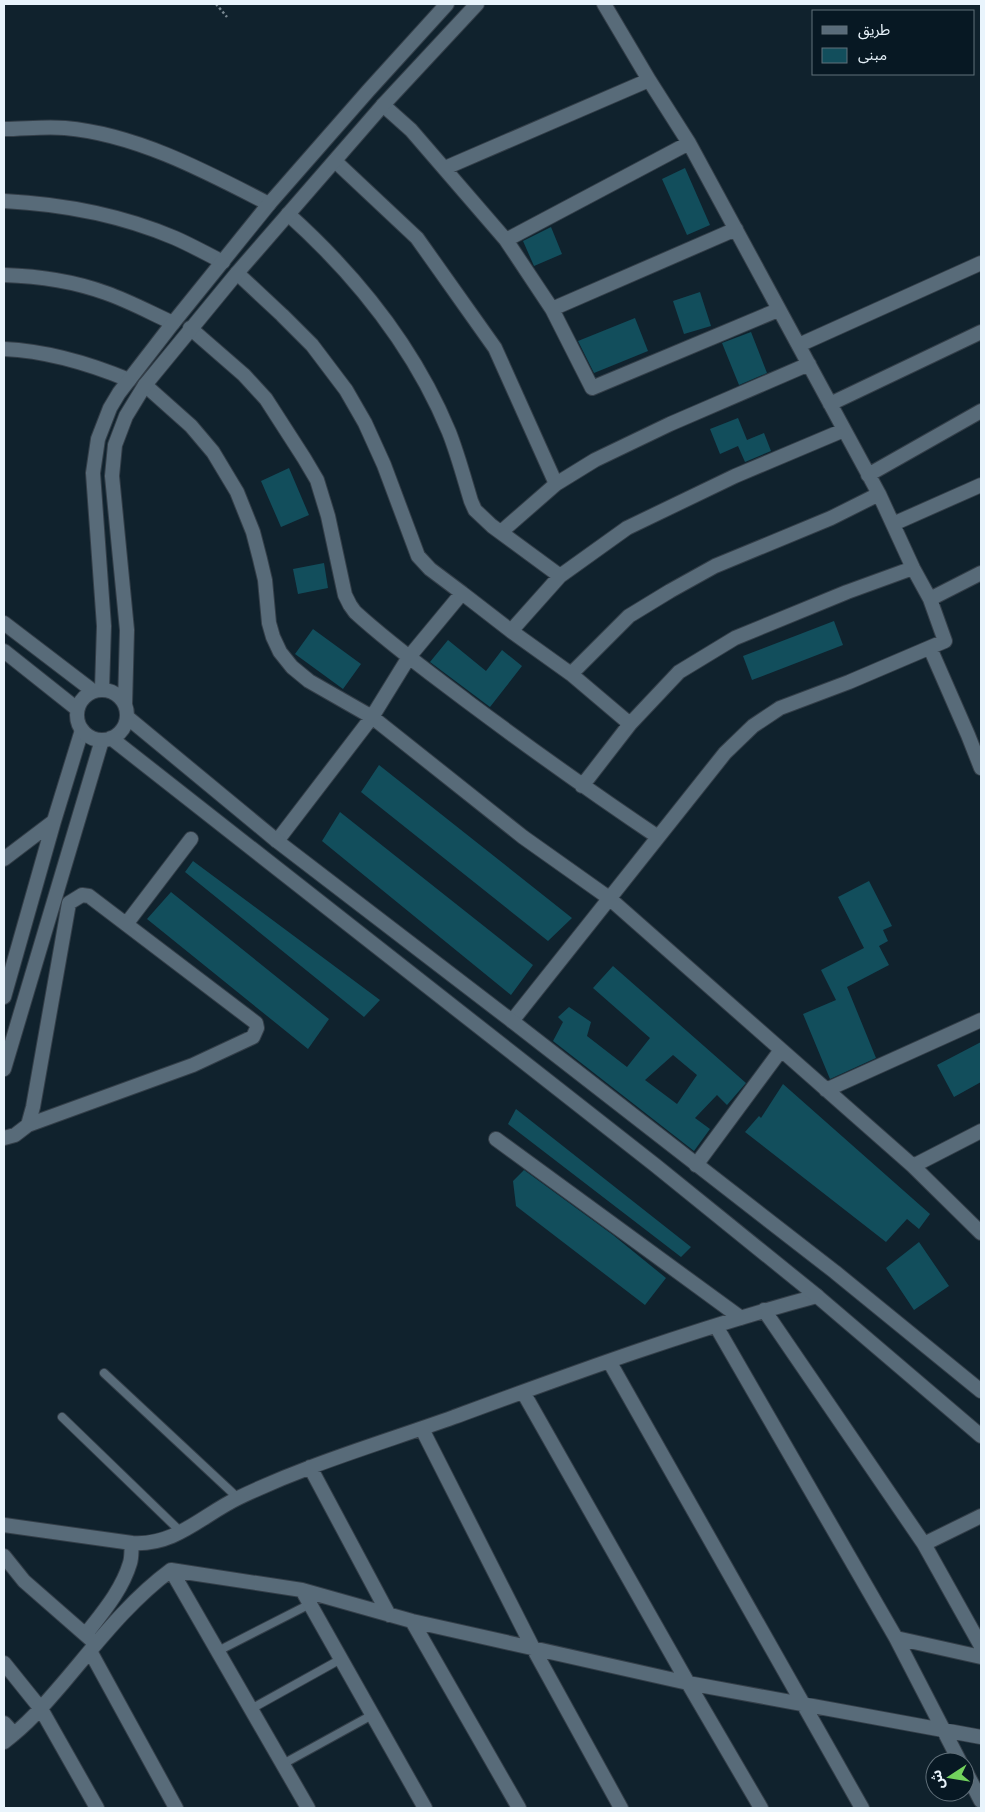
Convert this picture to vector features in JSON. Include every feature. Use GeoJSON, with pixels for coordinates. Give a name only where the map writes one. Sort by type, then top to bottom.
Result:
{"type":"FeatureCollection","features":[{"type":"Feature","properties":{"kind":"street"},"geometry":{"type":"LineString","coordinates":[[97,690],[104,626],[94,497],[94,456],[103,423],[129,380],[269,204],[447,4]]}},
{"type":"Feature","properties":{"kind":"street"},"geometry":{"type":"LineString","coordinates":[[477,4],[383,105],[335,160],[190,328],[145,385],[120,430],[112,461],[115,512],[127,630],[126,711],[122,730],[106,739],[91,738],[82,730],[77,720],[77,709],[83,698],[97,690],[107,690],[118,695],[126,711],[277,841],[835,1272],[981,1392]]}},
{"type":"Feature","properties":{"kind":"street"},"geometry":{"type":"LineString","coordinates":[[512,1021],[725,753],[760,722],[780,708],[945,641],[930,599],[913,568],[879,494],[688,143],[604,4]]}},
{"type":"Feature","properties":{"kind":"street"},"geometry":{"type":"LineString","coordinates":[[445,168],[649,80]]}},
{"type":"Feature","properties":{"kind":"street"},"geometry":{"type":"LineString","coordinates":[[383,105],[411,130],[506,240],[552,309],[592,388],[778,310]]}},
{"type":"Feature","properties":{"kind":"street"},"geometry":{"type":"LineString","coordinates":[[4,129],[65,128],[129,140],[203,170],[269,204]]}},
{"type":"Feature","properties":{"kind":"street"},"geometry":{"type":"LineString","coordinates":[[506,240],[688,143]]}},
{"type":"Feature","properties":{"kind":"street"},"geometry":{"type":"LineString","coordinates":[[335,160],[417,238],[495,348],[556,484]]}},
{"type":"Feature","properties":{"kind":"street"},"geometry":{"type":"LineString","coordinates":[[4,201],[78,210],[131,222],[176,238],[222,262]]}},
{"type":"Feature","properties":{"kind":"street"},"geometry":{"type":"LineString","coordinates":[[288,214],[317,240],[356,281],[405,347],[424,379],[450,434],[471,501],[482,517],[560,576]]}},
{"type":"Feature","properties":{"kind":"street"},"geometry":{"type":"LineString","coordinates":[[552,309],[736,229]]}},
{"type":"Feature","properties":{"kind":"street"},"geometry":{"type":"LineString","coordinates":[[799,345],[981,263]]}},
{"type":"Feature","properties":{"kind":"street"},"geometry":{"type":"LineString","coordinates":[[237,273],[312,345],[346,390],[365,423],[384,465],[418,556],[430,570],[570,674],[630,724]]}},
{"type":"Feature","properties":{"kind":"street"},"geometry":{"type":"LineString","coordinates":[[4,275],[34,276],[76,284],[106,293],[173,323]]}},
{"type":"Feature","properties":{"kind":"street"},"geometry":{"type":"LineString","coordinates":[[190,328],[244,375],[266,399],[281,420],[317,480],[328,516],[345,595],[350,605],[362,618],[409,657],[582,786],[658,837]]}},
{"type":"Feature","properties":{"kind":"street"},"geometry":{"type":"LineString","coordinates":[[830,404],[981,332]]}},
{"type":"Feature","properties":{"kind":"street"},"geometry":{"type":"LineString","coordinates":[[4,349],[27,350],[56,355],[97,367],[129,380]]}},
{"type":"Feature","properties":{"kind":"street"},"geometry":{"type":"LineString","coordinates":[[501,532],[556,484],[595,460],[633,441],[809,364]]}},
{"type":"Feature","properties":{"kind":"street"},"geometry":{"type":"LineString","coordinates":[[145,385],[191,426],[213,452],[237,492],[256,541],[265,580],[269,623],[280,652],[292,666],[309,681],[372,718],[522,837],[610,898],[913,1166],[981,1233]]}},
{"type":"Feature","properties":{"kind":"street"},"geometry":{"type":"LineString","coordinates":[[868,475],[981,411]]}},
{"type":"Feature","properties":{"kind":"street"},"geometry":{"type":"LineString","coordinates":[[511,631],[560,576],[627,528],[735,476],[844,430]]}},
{"type":"Feature","properties":{"kind":"street"},"geometry":{"type":"LineString","coordinates":[[893,524],[981,485]]}},
{"type":"Feature","properties":{"kind":"street"},"geometry":{"type":"LineString","coordinates":[[570,674],[629,616],[670,591],[715,566],[831,518],[879,494]]}},
{"type":"Feature","properties":{"kind":"street"},"geometry":{"type":"LineString","coordinates":[[582,786],[630,724],[678,672],[734,638],[847,592],[913,568]]}},
{"type":"Feature","properties":{"kind":"street"},"geometry":{"type":"LineString","coordinates":[[930,599],[981,573]]}},
{"type":"Feature","properties":{"kind":"street"},"geometry":{"type":"LineString","coordinates":[[277,841],[372,718],[409,657],[462,593]]}},
{"type":"Feature","properties":{"kind":"street"},"geometry":{"type":"LineString","coordinates":[[4,622],[97,690]]}},
{"type":"Feature","properties":{"kind":"street"},"geometry":{"type":"LineString","coordinates":[[930,648],[981,768]]}},
{"type":"Feature","properties":{"kind":"street"},"geometry":{"type":"LineString","coordinates":[[4,652],[77,709]]}},
{"type":"Feature","properties":{"kind":"street"},"geometry":{"type":"LineString","coordinates":[[4,996],[82,730]]}},
{"type":"Feature","properties":{"kind":"street"},"geometry":{"type":"LineString","coordinates":[[4,1069],[106,739]]}},
{"type":"Feature","properties":{"kind":"street"},"geometry":{"type":"LineString","coordinates":[[106,739],[640,1152],[817,1296],[981,1436]]}},
{"type":"Feature","properties":{"kind":"street"},"geometry":{"type":"LineString","coordinates":[[4,860],[54,821]]}},
{"type":"Feature","properties":{"kind":"street"},"geometry":{"type":"LineString","coordinates":[[127,923],[191,839]]}},
{"type":"Feature","properties":{"kind":"street"},"geometry":{"type":"LineString","coordinates":[[4,1138],[15,1135],[28,1125],[193,1065],[253,1037],[257,1028],[256,1023],[127,923],[89,896],[82,896],[69,903],[33,1107],[28,1125]]}},
{"type":"Feature","properties":{"kind":"street"},"geometry":{"type":"LineString","coordinates":[[826,1090],[981,1020]]}},
{"type":"Feature","properties":{"kind":"street"},"geometry":{"type":"LineString","coordinates":[[696,1165],[781,1050]]}},
{"type":"Feature","properties":{"kind":"street"},"geometry":{"type":"LineString","coordinates":[[913,1166],[981,1131]]}},
{"type":"Feature","properties":{"kind":"street"},"geometry":{"type":"LineString","coordinates":[[496,1138],[741,1318]]}},
{"type":"Feature","properties":{"kind":"street"},"geometry":{"type":"LineString","coordinates":[[4,1525],[142,1544],[168,1539],[238,1498],[310,1467],[422,1429],[609,1360],[764,1310],[817,1296]]}},
{"type":"Feature","properties":{"kind":"street"},"geometry":{"type":"LineString","coordinates":[[764,1310],[924,1544],[981,1646]]}},
{"type":"Feature","properties":{"kind":"street"},"geometry":{"type":"LineString","coordinates":[[716,1326],[896,1638],[955,1752]]}},
{"type":"Feature","properties":{"kind":"street"},"geometry":{"type":"LineString","coordinates":[[609,1360],[862,1808]]}},
{"type":"Feature","properties":{"kind":"street"},"geometry":{"type":"LineString","coordinates":[[523,1392],[761,1808]]}},
{"type":"Feature","properties":{"kind":"street"},"geometry":{"type":"LineString","coordinates":[[422,1429],[533,1648],[621,1808]]}},
{"type":"Feature","properties":{"kind":"street"},"geometry":{"type":"LineString","coordinates":[[310,1467],[389,1615]]}},
{"type":"Feature","properties":{"kind":"street"},"geometry":{"type":"LineString","coordinates":[[924,1544],[981,1516]]}},
{"type":"Feature","properties":{"kind":"street"},"geometry":{"type":"LineString","coordinates":[[91,1643],[126,1574],[131,1561],[132,1543]]}},
{"type":"Feature","properties":{"kind":"street"},"geometry":{"type":"LineString","coordinates":[[4,1556],[24,1581],[91,1643],[176,1808]]}},
{"type":"Feature","properties":{"kind":"street"},"geometry":{"type":"LineString","coordinates":[[171,1570],[308,1808]]}},
{"type":"Feature","properties":{"kind":"street"},"geometry":{"type":"LineString","coordinates":[[4,1723],[9,1738],[41,1709],[91,1643],[133,1602],[171,1570],[302,1590],[412,1621],[688,1683],[981,1737]]}},
{"type":"Feature","properties":{"kind":"street"},"geometry":{"type":"LineString","coordinates":[[302,1590],[425,1808]]}},
{"type":"Feature","properties":{"kind":"street"},"geometry":{"type":"LineString","coordinates":[[412,1621],[519,1808]]}},
{"type":"Feature","properties":{"kind":"street"},"geometry":{"type":"LineString","coordinates":[[896,1638],[981,1657]]}},
{"type":"Feature","properties":{"kind":"street"},"geometry":{"type":"LineString","coordinates":[[4,1663],[41,1709],[98,1808]]}},
{"type":"Feature","properties":{"kind":"street"},"geometry":{"type":"LineString","coordinates":[[975,1789],[981,1801]]}},
{"type":"Feature","properties":{"kind":"lane"},"geometry":{"type":"LineString","coordinates":[[104,1372],[238,1498]]}},
{"type":"Feature","properties":{"kind":"lane"},"geometry":{"type":"LineString","coordinates":[[62,1418],[180,1532]]}},
{"type":"Feature","properties":{"kind":"lane"},"geometry":{"type":"LineString","coordinates":[[218,1651],[310,1604]]}},
{"type":"Feature","properties":{"kind":"lane"},"geometry":{"type":"LineString","coordinates":[[251,1709],[341,1659]]}},
{"type":"Feature","properties":{"kind":"lane"},"geometry":{"type":"LineString","coordinates":[[283,1764],[372,1715]]}},
{"type":"Feature","properties":{"kind":"path"},"geometry":{"type":"LineString","coordinates":[[216,4],[228,17]]}},
{"type":"Feature","properties":{"kind":"building"},"geometry":{"type":"Polygon","coordinates":[[[685,168],[710,225],[687,235],[662,179],[685,168]]]}},
{"type":"Feature","properties":{"kind":"building"},"geometry":{"type":"Polygon","coordinates":[[[551,227],[562,254],[534,266],[523,241],[551,227]]]}},
{"type":"Feature","properties":{"kind":"building"},"geometry":{"type":"Polygon","coordinates":[[[700,292],[711,326],[684,334],[673,301],[700,292]]]}},
{"type":"Feature","properties":{"kind":"building"},"geometry":{"type":"Polygon","coordinates":[[[635,318],[648,351],[594,373],[578,341],[635,318]]]}},
{"type":"Feature","properties":{"kind":"building"},"geometry":{"type":"Polygon","coordinates":[[[751,332],[767,373],[739,385],[722,343],[751,332]]]}},
{"type":"Feature","properties":{"kind":"building"},"geometry":{"type":"Polygon","coordinates":[[[738,418],[747,440],[764,433],[771,451],[745,462],[738,446],[720,454],[710,429],[738,418]]]}},
{"type":"Feature","properties":{"kind":"building"},"geometry":{"type":"Polygon","coordinates":[[[289,468],[309,515],[281,527],[261,481],[289,468]]]}},
{"type":"Feature","properties":{"kind":"building"},"geometry":{"type":"Polygon","coordinates":[[[324,563],[328,588],[298,594],[293,569],[324,563]]]}},
{"type":"Feature","properties":{"kind":"building"},"geometry":{"type":"Polygon","coordinates":[[[834,621],[843,645],[752,680],[743,656],[834,621]]]}},
{"type":"Feature","properties":{"kind":"building"},"geometry":{"type":"Polygon","coordinates":[[[313,629],[361,664],[343,689],[295,654],[313,629]]]}},
{"type":"Feature","properties":{"kind":"building"},"geometry":{"type":"Polygon","coordinates":[[[448,640],[486,671],[502,650],[522,666],[490,707],[430,662],[448,640]]]}},
{"type":"Feature","properties":{"kind":"building"},"geometry":{"type":"Polygon","coordinates":[[[379,765],[572,918],[548,941],[361,792],[379,765]]]}},
{"type":"Feature","properties":{"kind":"building"},"geometry":{"type":"Polygon","coordinates":[[[340,812],[533,965],[511,995],[322,841],[340,812]]]}},
{"type":"Feature","properties":{"kind":"building"},"geometry":{"type":"Polygon","coordinates":[[[193,861],[380,1000],[364,1017],[185,872],[193,861]]]}},
{"type":"Feature","properties":{"kind":"building"},"geometry":{"type":"Polygon","coordinates":[[[869,881],[892,926],[883,930],[888,941],[879,946],[889,965],[847,987],[876,1058],[830,1079],[803,1014],[836,1000],[821,970],[864,948],[838,897],[869,881]]]}},
{"type":"Feature","properties":{"kind":"building"},"geometry":{"type":"Polygon","coordinates":[[[171,892],[329,1019],[308,1049],[147,919],[171,892]]]}},
{"type":"Feature","properties":{"kind":"building"},"geometry":{"type":"Polygon","coordinates":[[[613,966],[746,1083],[727,1105],[717,1095],[695,1118],[710,1129],[694,1151],[553,1041],[563,1022],[558,1017],[569,1007],[591,1022],[587,1036],[627,1067],[650,1038],[593,988],[613,966]],[[673,1055],[645,1080],[677,1104],[697,1075],[673,1055]]]}},
{"type":"Feature","properties":{"kind":"building"},"geometry":{"type":"Polygon","coordinates":[[[981,1042],[981,1082],[954,1097],[937,1065],[981,1042]]]}},
{"type":"Feature","properties":{"kind":"building"},"geometry":{"type":"Polygon","coordinates":[[[783,1084],[930,1214],[919,1229],[907,1219],[886,1242],[745,1132],[759,1116],[761,1118],[783,1084]]]}},
{"type":"Feature","properties":{"kind":"building"},"geometry":{"type":"Polygon","coordinates":[[[516,1109],[691,1247],[681,1257],[508,1124],[516,1109]]]}},
{"type":"Feature","properties":{"kind":"building"},"geometry":{"type":"Polygon","coordinates":[[[524,1170],[613,1235],[666,1278],[645,1305],[516,1206],[513,1181],[524,1170]]]}},
{"type":"Feature","properties":{"kind":"building"},"geometry":{"type":"Polygon","coordinates":[[[919,1242],[949,1286],[914,1310],[886,1268],[919,1242]]]}}]}
